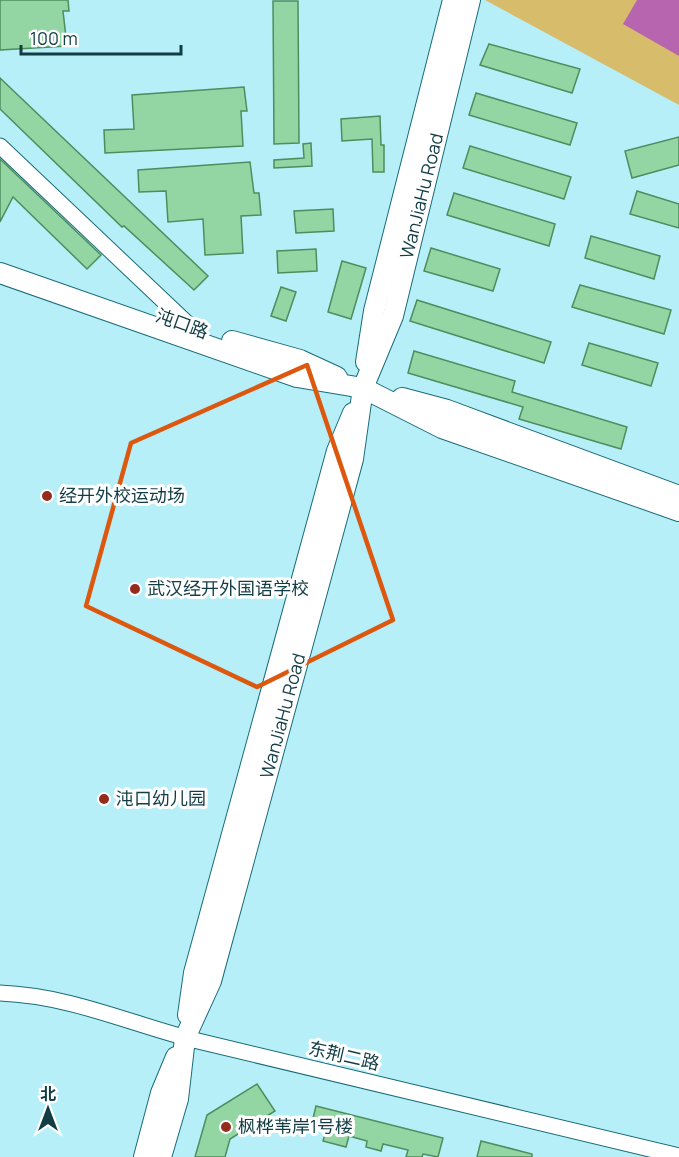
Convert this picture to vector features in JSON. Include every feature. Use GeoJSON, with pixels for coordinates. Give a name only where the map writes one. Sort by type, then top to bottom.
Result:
{"type":"FeatureCollection","features":[{"type":"Feature","properties":{"kind":"main road","name":"WanJiaHu Road"},"geometry":{"type":"LineString","coordinates":[[363,388],[374,311],[453,0]]}},
{"type":"Feature","properties":{"kind":"main road","name":"WanJiaHu Road"},"geometry":{"type":"LineString","coordinates":[[161,1157],[178,1099],[194,973],[331,474],[393,316],[470,0]]}},
{"type":"Feature","properties":{"kind":"main road","name":"沌口路"},"geometry":{"type":"LineString","coordinates":[[0,262],[186,331],[297,377],[363,388],[447,410],[679,496]]}},
{"type":"Feature","properties":{"kind":"main road","name":"沌口路"},"geometry":{"type":"LineString","coordinates":[[0,273],[186,331]]}},
{"type":"Feature","properties":{"kind":"main road","name":"沌口路"},"geometry":{"type":"LineString","coordinates":[[363,388],[442,428],[679,511]]}},
{"type":"Feature","properties":{"kind":"main road","name":"WanJiaHu Road"},"geometry":{"type":"LineString","coordinates":[[144,1157],[161,1093],[185,1038]]}},
{"type":"Feature","properties":{"kind":"street"},"geometry":{"type":"LineString","coordinates":[[0,146],[186,331]]}},
{"type":"Feature","properties":{"kind":"street","name":"东荆二路"},"geometry":{"type":"LineString","coordinates":[[0,993],[31,994],[73,1003],[185,1038],[679,1156]]}},
{"type":"Feature","properties":{"kind":"highlighted area"},"geometry":{"type":"Polygon","coordinates":[[[307,365],[393,620],[257,687],[86,606],[131,443],[307,365]]]}},
{"type":"Feature","properties":{"kind":"shaded area"},"geometry":{"type":"Polygon","coordinates":[[[485,0],[679,0],[679,105],[485,0]]]}},
{"type":"Feature","properties":{"kind":"shaded area"},"geometry":{"type":"Polygon","coordinates":[[[637,0],[679,0],[679,56],[623,24],[637,0]]]}},
{"type":"Feature","properties":{"kind":"building"},"geometry":{"type":"Polygon","coordinates":[[[0,0],[68,0],[69,11],[63,11],[67,46],[0,50],[0,0]]]}},
{"type":"Feature","properties":{"kind":"building"},"geometry":{"type":"Polygon","coordinates":[[[273,1],[298,1],[299,143],[274,144],[273,1]]]}},
{"type":"Feature","properties":{"kind":"building"},"geometry":{"type":"Polygon","coordinates":[[[489,44],[580,69],[572,93],[480,65],[489,44]]]}},
{"type":"Feature","properties":{"kind":"building"},"geometry":{"type":"Polygon","coordinates":[[[0,78],[208,276],[194,290],[124,226],[122,227],[0,109],[0,78]]]}},
{"type":"Feature","properties":{"kind":"building"},"geometry":{"type":"Polygon","coordinates":[[[244,87],[247,111],[241,111],[243,146],[105,153],[104,130],[134,129],[132,95],[244,87]]]}},
{"type":"Feature","properties":{"kind":"building"},"geometry":{"type":"Polygon","coordinates":[[[476,93],[577,123],[570,145],[469,115],[476,93]]]}},
{"type":"Feature","properties":{"kind":"building"},"geometry":{"type":"Polygon","coordinates":[[[380,116],[381,145],[384,145],[384,172],[373,172],[372,139],[342,141],[341,119],[380,116]]]}},
{"type":"Feature","properties":{"kind":"building"},"geometry":{"type":"Polygon","coordinates":[[[679,137],[679,165],[632,178],[625,151],[679,137]]]}},
{"type":"Feature","properties":{"kind":"building"},"geometry":{"type":"Polygon","coordinates":[[[311,143],[312,166],[274,168],[274,160],[304,158],[303,144],[311,143]]]}},
{"type":"Feature","properties":{"kind":"building"},"geometry":{"type":"Polygon","coordinates":[[[470,146],[571,177],[564,199],[463,168],[470,146]]]}},
{"type":"Feature","properties":{"kind":"building"},"geometry":{"type":"Polygon","coordinates":[[[0,159],[101,255],[87,269],[13,197],[0,222],[0,159]]]}},
{"type":"Feature","properties":{"kind":"building"},"geometry":{"type":"Polygon","coordinates":[[[250,162],[254,193],[259,193],[261,215],[241,216],[243,253],[205,255],[203,219],[168,222],[166,191],[139,192],[138,170],[250,162]]]}},
{"type":"Feature","properties":{"kind":"building"},"geometry":{"type":"Polygon","coordinates":[[[637,191],[679,204],[679,228],[630,214],[637,191]]]}},
{"type":"Feature","properties":{"kind":"building"},"geometry":{"type":"Polygon","coordinates":[[[454,193],[555,224],[549,246],[447,215],[454,193]]]}},
{"type":"Feature","properties":{"kind":"building"},"geometry":{"type":"Polygon","coordinates":[[[333,209],[334,231],[296,233],[294,211],[333,209]]]}},
{"type":"Feature","properties":{"kind":"building"},"geometry":{"type":"Polygon","coordinates":[[[591,236],[660,256],[654,279],[585,258],[591,236]]]}},
{"type":"Feature","properties":{"kind":"building"},"geometry":{"type":"Polygon","coordinates":[[[431,248],[500,269],[493,291],[424,271],[431,248]]]}},
{"type":"Feature","properties":{"kind":"building"},"geometry":{"type":"Polygon","coordinates":[[[316,249],[317,271],[278,273],[277,251],[316,249]]]}},
{"type":"Feature","properties":{"kind":"building"},"geometry":{"type":"Polygon","coordinates":[[[342,261],[366,268],[351,319],[328,312],[342,261]]]}},
{"type":"Feature","properties":{"kind":"building"},"geometry":{"type":"Polygon","coordinates":[[[580,285],[671,310],[664,334],[572,307],[580,285]]]}},
{"type":"Feature","properties":{"kind":"building"},"geometry":{"type":"Polygon","coordinates":[[[281,287],[296,292],[286,321],[271,316],[281,287]]]}},
{"type":"Feature","properties":{"kind":"building"},"geometry":{"type":"Polygon","coordinates":[[[417,300],[551,342],[544,363],[410,321],[417,300]]]}},
{"type":"Feature","properties":{"kind":"building"},"geometry":{"type":"Polygon","coordinates":[[[589,343],[658,363],[651,386],[582,365],[589,343]]]}},
{"type":"Feature","properties":{"kind":"building"},"geometry":{"type":"Polygon","coordinates":[[[414,351],[515,381],[512,392],[627,427],[621,449],[519,419],[523,407],[408,373],[414,351]]]}},
{"type":"Feature","properties":{"kind":"building","name":"枫桦苇岸1号楼"},"geometry":{"type":"Polygon","coordinates":[[[257,1084],[275,1111],[230,1139],[225,1157],[195,1157],[207,1115],[257,1084]]]}},
{"type":"Feature","properties":{"kind":"building"},"geometry":{"type":"Polygon","coordinates":[[[316,1106],[443,1138],[438,1157],[423,1154],[422,1157],[406,1157],[408,1150],[383,1144],[381,1151],[366,1147],[367,1141],[349,1136],[346,1147],[323,1141],[326,1130],[311,1127],[316,1106]]]}},
{"type":"Feature","properties":{"kind":"building"},"geometry":{"type":"Polygon","coordinates":[[[481,1141],[532,1154],[532,1157],[477,1157],[481,1141]]]}},
{"type":"Feature","properties":{"kind":"place","name":"经开外校运动场"},"geometry":{"type":"Point","coordinates":[47,496]}},
{"type":"Feature","properties":{"kind":"place","name":"武汉经开外国语学校"},"geometry":{"type":"Point","coordinates":[135,589]}},
{"type":"Feature","properties":{"kind":"place","name":"沌口幼儿园"},"geometry":{"type":"Point","coordinates":[104,799]}},
{"type":"Feature","properties":{"kind":"place","name":"枫桦苇岸1号楼"},"geometry":{"type":"Point","coordinates":[226,1127]}}]}
